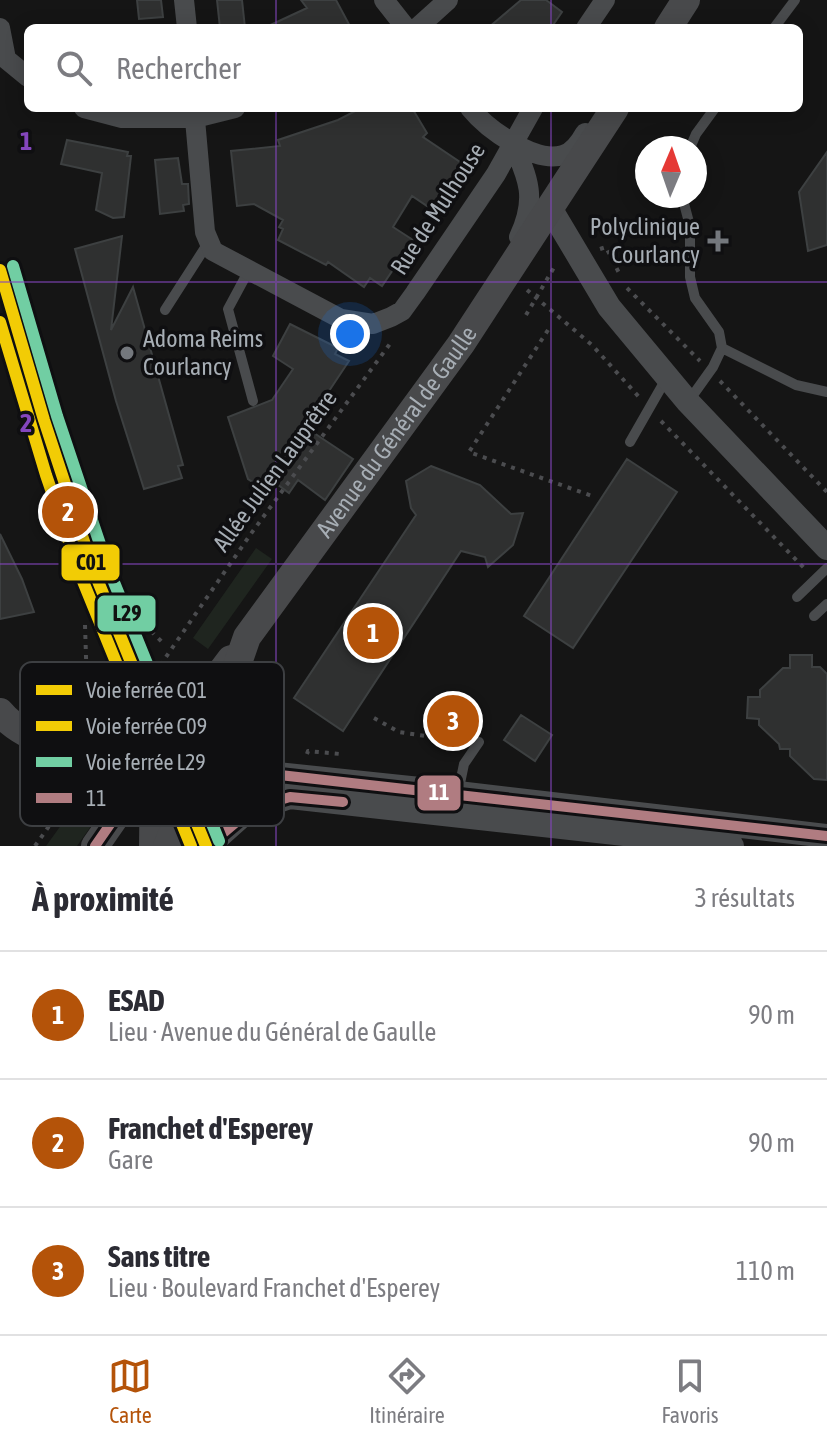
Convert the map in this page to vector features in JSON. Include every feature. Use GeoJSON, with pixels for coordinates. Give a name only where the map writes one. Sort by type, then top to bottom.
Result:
{"type":"FeatureCollection","features":[{"type":"Feature","properties":{"kind":"main road","name":"Avenue du Général de Gaulle"},"geometry":{"type":"LineString","coordinates":[[238,662],[247,637],[461,344],[612,112]]}},
{"type":"Feature","properties":{"kind":"main road"},"geometry":{"type":"LineString","coordinates":[[228,662],[247,637]]}},
{"type":"Feature","properties":{"kind":"main road"},"geometry":{"type":"LineString","coordinates":[[0,712],[8,722],[20,729]]}},
{"type":"Feature","properties":{"kind":"main road"},"geometry":{"type":"LineString","coordinates":[[95,846],[109,826]]}},
{"type":"Feature","properties":{"kind":"main road"},"geometry":{"type":"LineString","coordinates":[[153,826],[153,846]]}},
{"type":"Feature","properties":{"kind":"main road","name":"Avenue du Général de Gaulle"},"geometry":{"type":"LineString","coordinates":[[167,846],[176,826]]}},
{"type":"Feature","properties":{"kind":"street"},"geometry":{"type":"LineString","coordinates":[[184,0],[187,24]]}},
{"type":"Feature","properties":{"kind":"street"},"geometry":{"type":"LineString","coordinates":[[384,0],[403,24]]}},
{"type":"Feature","properties":{"kind":"street"},"geometry":{"type":"LineString","coordinates":[[421,24],[448,0]]}},
{"type":"Feature","properties":{"kind":"street"},"geometry":{"type":"LineString","coordinates":[[589,24],[605,0]]}},
{"type":"Feature","properties":{"kind":"street"},"geometry":{"type":"LineString","coordinates":[[0,28],[6,59],[24,74]]}},
{"type":"Feature","properties":{"kind":"street"},"geometry":{"type":"LineString","coordinates":[[99,112],[122,118],[194,113],[205,232],[213,251],[249,270]]}},
{"type":"Feature","properties":{"kind":"street"},"geometry":{"type":"LineString","coordinates":[[475,112],[512,142],[538,153],[561,156],[579,143],[601,112]]}},
{"type":"Feature","properties":{"kind":"street","name":"Rue de Mulhouse"},"geometry":{"type":"LineString","coordinates":[[249,270],[341,319],[373,324],[402,311],[496,174],[531,112]]}},
{"type":"Feature","properties":{"kind":"street"},"geometry":{"type":"LineString","coordinates":[[461,344],[528,217],[529,186],[512,142]]}},
{"type":"Feature","properties":{"kind":"street"},"geometry":{"type":"LineString","coordinates":[[550,208],[609,307],[688,402],[827,548]]}},
{"type":"Feature","properties":{"kind":"street"},"geometry":{"type":"LineString","coordinates":[[284,775],[827,836]]}},
{"type":"Feature","properties":{"kind":"street"},"geometry":{"type":"LineString","coordinates":[[284,799],[290,797],[599,838],[732,846]]}},
{"type":"Feature","properties":{"kind":"street"},"geometry":{"type":"LineString","coordinates":[[208,846],[232,826]]}},
{"type":"Feature","properties":{"kind":"lane"},"geometry":{"type":"LineString","coordinates":[[777,24],[795,0]]}},
{"type":"Feature","properties":{"kind":"lane"},"geometry":{"type":"LineString","coordinates":[[695,136],[712,112]]}},
{"type":"Feature","properties":{"kind":"lane"},"geometry":{"type":"LineString","coordinates":[[685,208],[690,226],[690,277],[695,298],[719,332],[722,348],[713,367],[688,402]]}},
{"type":"Feature","properties":{"kind":"lane"},"geometry":{"type":"LineString","coordinates":[[165,310],[209,241]]}},
{"type":"Feature","properties":{"kind":"lane"},"geometry":{"type":"LineString","coordinates":[[249,270],[228,309],[253,401]]}},
{"type":"Feature","properties":{"kind":"lane"},"geometry":{"type":"LineString","coordinates":[[722,348],[796,385],[827,392]]}},
{"type":"Feature","properties":{"kind":"lane"},"geometry":{"type":"LineString","coordinates":[[630,442],[667,377]]}},
{"type":"Feature","properties":{"kind":"lane"},"geometry":{"type":"LineString","coordinates":[[797,597],[827,568]]}},
{"type":"Feature","properties":{"kind":"lane"},"geometry":{"type":"LineString","coordinates":[[814,616],[827,604]]}},
{"type":"Feature","properties":{"kind":"lane"},"geometry":{"type":"LineString","coordinates":[[458,793],[464,764],[479,742]]}},
{"type":"Feature","properties":{"kind":"path"},"geometry":{"type":"LineString","coordinates":[[526,315],[569,241]]}},
{"type":"Feature","properties":{"kind":"path"},"geometry":{"type":"LineString","coordinates":[[507,274],[592,345],[648,407],[817,580]]}},
{"type":"Feature","properties":{"kind":"path"},"geometry":{"type":"LineString","coordinates":[[548,330],[469,452],[592,496]]}},
{"type":"Feature","properties":{"kind":"path","name":"Allée Julien Lauprêtre"},"geometry":{"type":"LineString","coordinates":[[161,662],[393,340]]}},
{"type":"Feature","properties":{"kind":"path"},"geometry":{"type":"LineString","coordinates":[[123,603],[165,645]]}},
{"type":"Feature","properties":{"kind":"path"},"geometry":{"type":"LineString","coordinates":[[85,625],[86,662]]}},
{"type":"Feature","properties":{"kind":"path"},"geometry":{"type":"LineString","coordinates":[[374,718],[399,732],[479,742]]}},
{"type":"Feature","properties":{"kind":"path"},"geometry":{"type":"LineString","coordinates":[[35,846],[49,826]]}},
{"type":"Feature","properties":{"kind":"shaded area"},"geometry":{"type":"Polygon","coordinates":[[[256,548],[272,559],[208,649],[193,638],[256,548]]]}},
{"type":"Feature","properties":{"kind":"shaded area"},"geometry":{"type":"Polygon","coordinates":[[[60,826],[91,826],[77,846],[46,846],[60,826]]]}},
{"type":"Feature","properties":{"kind":"shaded area"},"geometry":{"type":"Polygon","coordinates":[[[188,826],[217,826],[193,846],[178,846],[188,826]]]}},
{"type":"Feature","properties":{"kind":"building"},"geometry":{"type":"Polygon","coordinates":[[[137,0],[161,0],[163,17],[139,19],[137,0]]]}},
{"type":"Feature","properties":{"kind":"building"},"geometry":{"type":"Polygon","coordinates":[[[217,0],[242,0],[245,24],[220,24],[217,0]]]}},
{"type":"Feature","properties":{"kind":"building"},"geometry":{"type":"Polygon","coordinates":[[[301,0],[336,0],[349,24],[273,24],[307,8],[301,0]]]}},
{"type":"Feature","properties":{"kind":"building"},"geometry":{"type":"Polygon","coordinates":[[[521,0],[546,0],[562,12],[554,24],[493,24],[521,0]]]}},
{"type":"Feature","properties":{"kind":"building"},"geometry":{"type":"Polygon","coordinates":[[[353,112],[414,112],[427,133],[423,137],[463,164],[433,210],[412,196],[393,227],[413,240],[382,286],[370,278],[364,287],[328,262],[326,265],[278,240],[283,220],[254,204],[237,206],[231,151],[280,146],[278,140],[353,112]]]}},
{"type":"Feature","properties":{"kind":"building"},"geometry":{"type":"Polygon","coordinates":[[[67,140],[128,152],[127,156],[131,156],[124,217],[113,218],[96,210],[102,173],[61,164],[67,140]]]}},
{"type":"Feature","properties":{"kind":"building"},"geometry":{"type":"Polygon","coordinates":[[[827,152],[827,245],[808,251],[799,192],[827,152]]]}},
{"type":"Feature","properties":{"kind":"building"},"geometry":{"type":"Polygon","coordinates":[[[178,158],[182,184],[188,184],[189,204],[183,205],[184,211],[160,214],[155,160],[178,158]]]}},
{"type":"Feature","properties":{"kind":"building","name":"Adoma Reims Courlancy"},"geometry":{"type":"Polygon","coordinates":[[[122,236],[111,330],[133,287],[183,465],[178,466],[182,478],[144,489],[116,401],[75,249],[122,236]]]}},
{"type":"Feature","properties":{"kind":"building"},"geometry":{"type":"Polygon","coordinates":[[[290,324],[338,348],[335,354],[349,361],[305,427],[353,459],[325,500],[298,480],[289,493],[270,479],[263,489],[248,479],[228,417],[272,400],[293,369],[273,356],[290,324]]]}},
{"type":"Feature","properties":{"kind":"building"},"geometry":{"type":"Polygon","coordinates":[[[627,459],[677,492],[573,648],[524,616],[627,459]]]}},
{"type":"Feature","properties":{"kind":"building"},"geometry":{"type":"Polygon","coordinates":[[[431,466],[480,485],[511,514],[523,513],[513,545],[488,567],[485,557],[461,551],[343,731],[294,698],[416,515],[411,508],[406,481],[431,466]]]}},
{"type":"Feature","properties":{"kind":"building"},"geometry":{"type":"Polygon","coordinates":[[[0,534],[22,579],[34,612],[0,619],[0,534]]]}},
{"type":"Feature","properties":{"kind":"building"},"geometry":{"type":"Polygon","coordinates":[[[790,655],[812,655],[812,667],[820,667],[827,674],[827,780],[814,779],[790,756],[790,749],[780,749],[779,744],[759,725],[759,719],[747,718],[748,697],[760,697],[760,690],[783,668],[790,668],[790,655]]]}},
{"type":"Feature","properties":{"kind":"building"},"geometry":{"type":"Polygon","coordinates":[[[521,715],[552,735],[535,761],[504,740],[521,715]]]}},
{"type":"Feature","properties":{"kind":"rail line","name":"L29"},"geometry":{"type":"LineString","coordinates":[[13,266],[57,416],[107,565],[146,662]]}},
{"type":"Feature","properties":{"kind":"rail line","name":"C01"},"geometry":{"type":"LineString","coordinates":[[0,270],[44,420],[93,569],[131,662]]}},
{"type":"Feature","properties":{"kind":"rail line","name":"C09"},"geometry":{"type":"LineString","coordinates":[[0,322],[46,475],[80,574],[116,662]]}},
{"type":"Feature","properties":{"kind":"rail line","name":"C09"},"geometry":{"type":"LineString","coordinates":[[183,826],[191,846]]}},
{"type":"Feature","properties":{"kind":"rail line","name":"C01"},"geometry":{"type":"LineString","coordinates":[[198,826],[206,846]]}},
{"type":"Feature","properties":{"kind":"rail line","name":"L29"},"geometry":{"type":"LineString","coordinates":[[213,826],[219,841]]}},
{"type":"Feature","properties":{"kind":"transit line","name":"11"},"geometry":{"type":"LineString","coordinates":[[284,775],[827,836]]}},
{"type":"Feature","properties":{"kind":"transit line","name":"11"},"geometry":{"type":"LineString","coordinates":[[284,799],[343,802]]}},
{"type":"Feature","properties":{"kind":"transit line","name":"11"},"geometry":{"type":"LineString","coordinates":[[95,846],[109,826]]}},
{"type":"Feature","properties":{"kind":"transit line","name":"11"},"geometry":{"type":"LineString","coordinates":[[208,846],[232,826]]}},
{"type":"Feature","properties":{"kind":"place","name":"Polyclinique Courlancy"},"geometry":{"type":"Point","coordinates":[718,241]}},
{"type":"Feature","properties":{"kind":"place","name":"Adoma Reims Courlancy"},"geometry":{"type":"Point","coordinates":[127,353]}},
{"type":"Feature","properties":{"kind":"place","name":"Franchet d'Esperey"},"geometry":{"type":"Point","coordinates":[68,512]}},
{"type":"Feature","properties":{"kind":"place","name":"ESAD"},"geometry":{"type":"Point","coordinates":[373,633]}},
{"type":"Feature","properties":{"kind":"place","name":"Sans titre"},"geometry":{"type":"Point","coordinates":[453,721]}}]}
